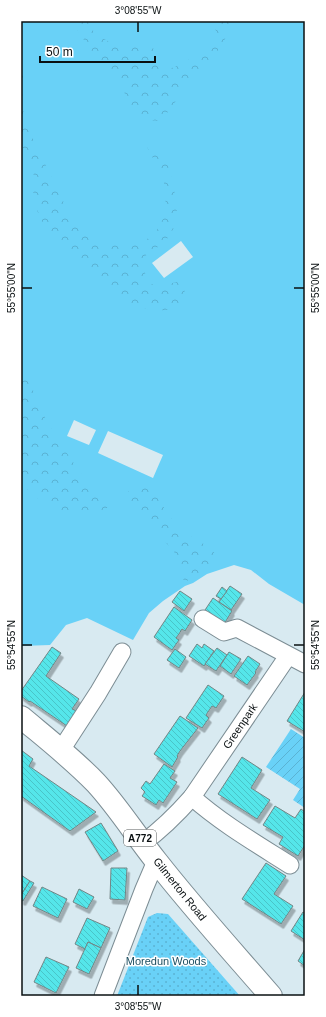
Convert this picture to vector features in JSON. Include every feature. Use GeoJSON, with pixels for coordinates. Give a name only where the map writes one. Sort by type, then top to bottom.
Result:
{"type":"FeatureCollection","features":[{"type":"Feature","properties":{"kind":"main road","name":"Gilmerton Road"},"geometry":{"type":"LineString","coordinates":[[21,717],[95,782],[121,813],[156,861],[183,894],[271,996]]}},
{"type":"Feature","properties":{"kind":"street"},"geometry":{"type":"LineString","coordinates":[[204,619],[224,632],[237,628],[305,664]]}},
{"type":"Feature","properties":{"kind":"street"},"geometry":{"type":"LineString","coordinates":[[60,750],[98,693],[122,652]]}},
{"type":"Feature","properties":{"kind":"street","name":"Greenpark"},"geometry":{"type":"LineString","coordinates":[[143,843],[158,832],[192,797],[288,656]]}},
{"type":"Feature","properties":{"kind":"street"},"geometry":{"type":"LineString","coordinates":[[192,797],[202,806],[290,866]]}},
{"type":"Feature","properties":{"kind":"street"},"geometry":{"type":"LineString","coordinates":[[103,996],[156,861]]}},
{"type":"Feature","properties":{"kind":"green space"},"geometry":{"type":"Polygon","coordinates":[[[21,21],[305,21],[305,605],[269,584],[251,570],[234,565],[207,574],[185,586],[163,601],[149,613],[133,640],[87,618],[66,625],[50,645],[21,646],[21,21]],[[181,241],[152,263],[164,278],[193,257],[181,241]],[[74,420],[67,436],[89,445],[96,430],[74,420]],[[108,431],[98,453],[153,478],[163,455],[108,431]]]}},
{"type":"Feature","properties":{"kind":"green space"},"geometry":{"type":"Polygon","coordinates":[[[74,21],[87,21],[94,32],[109,42],[132,46],[147,44],[152,46],[161,64],[173,68],[188,60],[218,36],[212,21],[234,21],[221,47],[182,93],[161,121],[146,120],[134,112],[122,88],[105,65],[90,49],[76,28],[74,21]]]}},
{"type":"Feature","properties":{"kind":"green space"},"geometry":{"type":"Polygon","coordinates":[[[21,75],[23,75],[22,90],[24,120],[64,203],[78,228],[92,238],[105,244],[122,246],[143,243],[157,230],[164,217],[166,196],[163,177],[148,149],[146,141],[159,147],[163,153],[173,183],[177,214],[176,221],[175,226],[166,240],[144,257],[143,266],[148,283],[159,286],[177,282],[184,283],[185,296],[175,309],[154,311],[134,305],[86,269],[46,231],[33,201],[33,169],[21,144],[21,75]]]}},
{"type":"Feature","properties":{"kind":"green space"},"geometry":{"type":"Polygon","coordinates":[[[21,365],[46,420],[64,449],[82,475],[109,503],[105,513],[80,513],[60,510],[50,506],[36,497],[21,482],[21,365]]]}},
{"type":"Feature","properties":{"kind":"green space"},"geometry":{"type":"Polygon","coordinates":[[[137,487],[153,489],[172,520],[193,538],[208,546],[215,554],[218,564],[184,582],[182,565],[178,557],[158,534],[129,507],[128,491],[137,487]]]}},
{"type":"Feature","properties":{"kind":"green space"},"geometry":{"type":"Polygon","coordinates":[[[291,729],[305,738],[305,808],[293,800],[300,789],[266,767],[291,729]]]}},
{"type":"Feature","properties":{"kind":"green space","name":"Moredun Woods"},"geometry":{"type":"Polygon","coordinates":[[[157,913],[168,914],[240,996],[117,996],[148,917],[157,913]]]}},
{"type":"Feature","properties":{"kind":"building"},"geometry":{"type":"Polygon","coordinates":[[[230,586],[242,594],[231,610],[219,602],[230,586]]]}},
{"type":"Feature","properties":{"kind":"building"},"geometry":{"type":"Polygon","coordinates":[[[222,587],[227,591],[221,599],[216,596],[222,587]]]}},
{"type":"Feature","properties":{"kind":"building"},"geometry":{"type":"Polygon","coordinates":[[[180,591],[192,599],[184,611],[172,602],[180,591]]]}},
{"type":"Feature","properties":{"kind":"building"},"geometry":{"type":"Polygon","coordinates":[[[213,598],[232,611],[224,624],[205,610],[213,598]]]}},
{"type":"Feature","properties":{"kind":"building"},"geometry":{"type":"Polygon","coordinates":[[[174,607],[192,620],[185,631],[182,629],[176,638],[179,640],[172,650],[154,637],[174,607]]]}},
{"type":"Feature","properties":{"kind":"building"},"geometry":{"type":"Polygon","coordinates":[[[197,644],[202,648],[204,644],[214,651],[204,666],[189,656],[197,644]]]}},
{"type":"Feature","properties":{"kind":"building"},"geometry":{"type":"Polygon","coordinates":[[[52,647],[61,653],[46,676],[79,699],[72,709],[77,711],[67,726],[21,696],[21,691],[52,647]]]}},
{"type":"Feature","properties":{"kind":"building"},"geometry":{"type":"Polygon","coordinates":[[[217,648],[227,655],[216,671],[205,664],[217,648]]]}},
{"type":"Feature","properties":{"kind":"building"},"geometry":{"type":"Polygon","coordinates":[[[175,649],[186,657],[179,668],[167,660],[175,649]]]}},
{"type":"Feature","properties":{"kind":"building"},"geometry":{"type":"Polygon","coordinates":[[[229,652],[241,659],[231,674],[220,666],[229,652]]]}},
{"type":"Feature","properties":{"kind":"building"},"geometry":{"type":"Polygon","coordinates":[[[248,656],[260,664],[255,672],[256,673],[247,685],[234,676],[248,656]]]}},
{"type":"Feature","properties":{"kind":"building"},"geometry":{"type":"Polygon","coordinates":[[[208,685],[224,696],[216,708],[212,706],[206,715],[209,718],[202,728],[186,718],[208,685]]]}},
{"type":"Feature","properties":{"kind":"building"},"geometry":{"type":"Polygon","coordinates":[[[305,692],[305,732],[287,721],[305,692]]]}},
{"type":"Feature","properties":{"kind":"building"},"geometry":{"type":"Polygon","coordinates":[[[180,716],[198,728],[180,751],[172,767],[154,754],[180,716]]]}},
{"type":"Feature","properties":{"kind":"building"},"geometry":{"type":"Polygon","coordinates":[[[21,750],[33,759],[29,766],[96,812],[70,831],[21,796],[21,750]]]}},
{"type":"Feature","properties":{"kind":"building"},"geometry":{"type":"Polygon","coordinates":[[[242,757],[262,770],[251,788],[270,800],[257,819],[218,794],[242,757]]]}},
{"type":"Feature","properties":{"kind":"building"},"geometry":{"type":"Polygon","coordinates":[[[164,764],[175,771],[170,778],[177,782],[163,803],[159,800],[156,805],[142,796],[145,792],[141,788],[146,781],[150,784],[164,764]]]}},
{"type":"Feature","properties":{"kind":"building"},"geometry":{"type":"Polygon","coordinates":[[[275,806],[295,818],[301,809],[305,812],[305,845],[298,856],[279,844],[283,837],[263,825],[275,806]]]}},
{"type":"Feature","properties":{"kind":"building"},"geometry":{"type":"Polygon","coordinates":[[[101,823],[118,851],[103,861],[85,832],[101,823]]]}},
{"type":"Feature","properties":{"kind":"building"},"geometry":{"type":"Polygon","coordinates":[[[266,863],[286,876],[274,894],[293,906],[281,924],[242,899],[266,863]]]}},
{"type":"Feature","properties":{"kind":"building"},"geometry":{"type":"Polygon","coordinates":[[[111,868],[127,868],[125,900],[110,899],[111,868]]]}},
{"type":"Feature","properties":{"kind":"building"},"geometry":{"type":"Polygon","coordinates":[[[21,875],[30,881],[21,895],[21,875]]]}},
{"type":"Feature","properties":{"kind":"building"},"geometry":{"type":"Polygon","coordinates":[[[30,881],[34,883],[23,901],[21,900],[21,895],[30,881]]]}},
{"type":"Feature","properties":{"kind":"building"},"geometry":{"type":"Polygon","coordinates":[[[42,887],[67,899],[58,918],[33,906],[42,887]]]}},
{"type":"Feature","properties":{"kind":"building"},"geometry":{"type":"Polygon","coordinates":[[[79,889],[94,897],[87,909],[73,902],[79,889]]]}},
{"type":"Feature","properties":{"kind":"building"},"geometry":{"type":"Polygon","coordinates":[[[303,912],[305,913],[305,940],[291,931],[303,912]]]}},
{"type":"Feature","properties":{"kind":"building"},"geometry":{"type":"Polygon","coordinates":[[[87,918],[110,928],[101,948],[88,942],[85,949],[75,944],[87,918]]]}},
{"type":"Feature","properties":{"kind":"building"},"geometry":{"type":"Polygon","coordinates":[[[88,942],[101,948],[89,974],[76,968],[88,942]]]}},
{"type":"Feature","properties":{"kind":"building"},"geometry":{"type":"Polygon","coordinates":[[[305,949],[305,966],[298,961],[305,949]]]}},
{"type":"Feature","properties":{"kind":"building"},"geometry":{"type":"Polygon","coordinates":[[[46,957],[69,967],[56,993],[34,982],[46,957]]]}}]}
